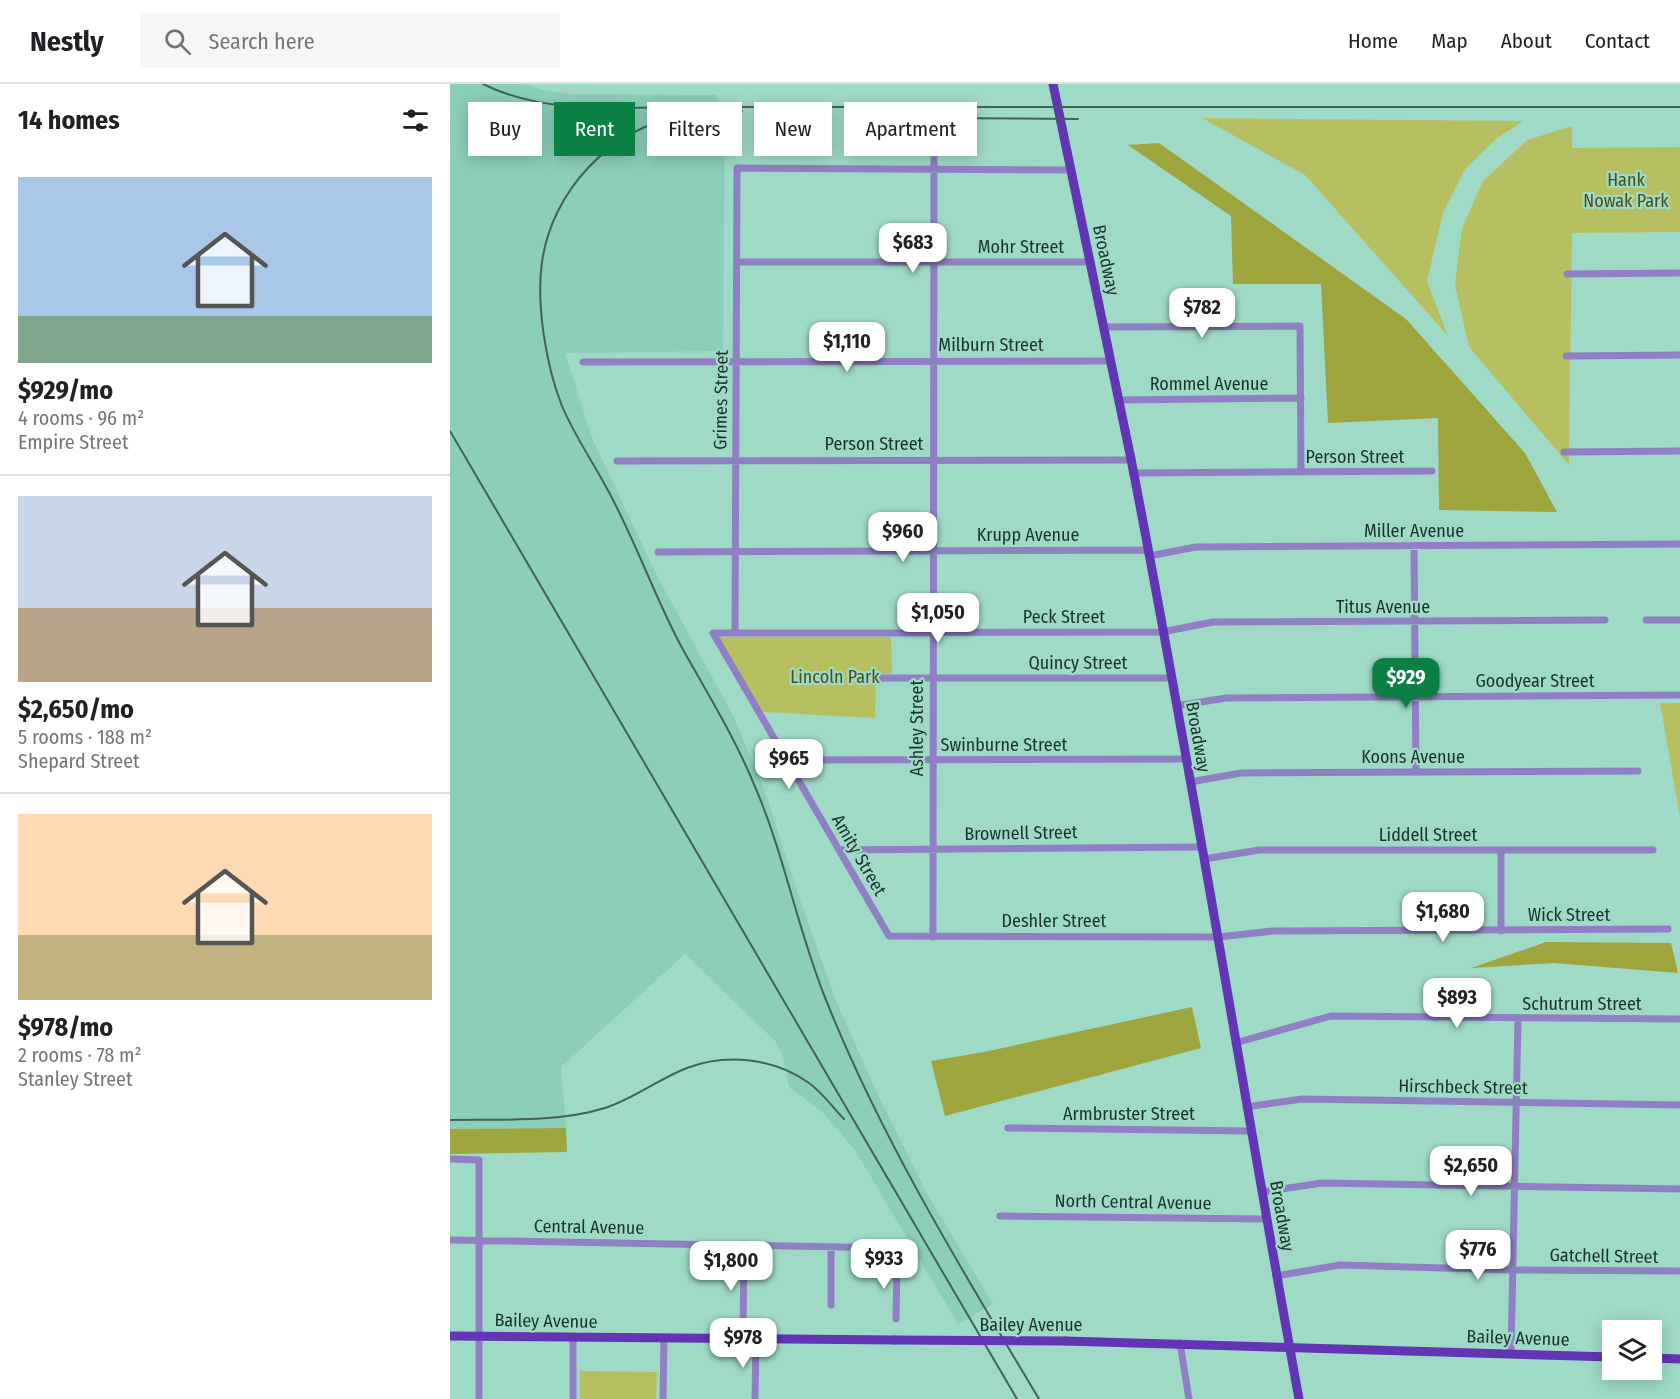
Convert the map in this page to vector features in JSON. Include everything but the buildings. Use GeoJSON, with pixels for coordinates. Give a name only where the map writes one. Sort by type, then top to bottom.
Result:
{"type":"FeatureCollection","features":[{"type":"Feature","properties":{"kind":"main road","name":"Broadway"},"geometry":{"type":"LineString","coordinates":[[1053,84],[1131,460],[1299,1399]]}},
{"type":"Feature","properties":{"kind":"main road","name":"Bailey Avenue"},"geometry":{"type":"LineString","coordinates":[[450,1336],[1180,1343],[1602,1357]]}},
{"type":"Feature","properties":{"kind":"main road"},"geometry":{"type":"LineString","coordinates":[[1662,1358],[1680,1359]]}},
{"type":"Feature","properties":{"kind":"street","name":"Ashley Street"},"geometry":{"type":"LineString","coordinates":[[933,156],[933,937]]}},
{"type":"Feature","properties":{"kind":"street","name":"Grimes Street"},"geometry":{"type":"LineString","coordinates":[[735,633],[737,168],[933,170]]}},
{"type":"Feature","properties":{"kind":"street"},"geometry":{"type":"LineString","coordinates":[[933,170],[1071,170]]}},
{"type":"Feature","properties":{"kind":"street","name":"Mohr Street"},"geometry":{"type":"LineString","coordinates":[[736,262],[1090,262]]}},
{"type":"Feature","properties":{"kind":"street"},"geometry":{"type":"LineString","coordinates":[[1567,274],[1680,273]]}},
{"type":"Feature","properties":{"kind":"street"},"geometry":{"type":"LineString","coordinates":[[1103,327],[1300,326],[1302,472]]}},
{"type":"Feature","properties":{"kind":"street"},"geometry":{"type":"LineString","coordinates":[[1566,356],[1680,355]]}},
{"type":"Feature","properties":{"kind":"street","name":"Milburn Street"},"geometry":{"type":"LineString","coordinates":[[583,362],[1110,361]]}},
{"type":"Feature","properties":{"kind":"street","name":"Rommel Avenue"},"geometry":{"type":"LineString","coordinates":[[1118,400],[1301,398]]}},
{"type":"Feature","properties":{"kind":"street"},"geometry":{"type":"LineString","coordinates":[[1564,452],[1680,451]]}},
{"type":"Feature","properties":{"kind":"street","name":"Person Street"},"geometry":{"type":"LineString","coordinates":[[617,461],[1131,460]]}},
{"type":"Feature","properties":{"kind":"street","name":"Person Street"},"geometry":{"type":"LineString","coordinates":[[1133,473],[1432,471]]}},
{"type":"Feature","properties":{"kind":"street","name":"Miller Avenue"},"geometry":{"type":"LineString","coordinates":[[1148,553],[1196,547],[1680,544]]}},
{"type":"Feature","properties":{"kind":"street"},"geometry":{"type":"LineString","coordinates":[[1414,546],[1416,772]]}},
{"type":"Feature","properties":{"kind":"street","name":"Krupp Avenue"},"geometry":{"type":"LineString","coordinates":[[658,552],[932,550],[1148,553]]}},
{"type":"Feature","properties":{"kind":"street","name":"Titus Avenue"},"geometry":{"type":"LineString","coordinates":[[1162,632],[1213,622],[1605,620]]}},
{"type":"Feature","properties":{"kind":"street"},"geometry":{"type":"LineString","coordinates":[[1646,620],[1680,620]]}},
{"type":"Feature","properties":{"kind":"street","name":"Peck Street"},"geometry":{"type":"LineString","coordinates":[[713,633],[1162,632]]}},
{"type":"Feature","properties":{"kind":"street","name":"Amity Street"},"geometry":{"type":"LineString","coordinates":[[713,633],[889,936]]}},
{"type":"Feature","properties":{"kind":"street","name":"Quincy Street"},"geometry":{"type":"LineString","coordinates":[[878,678],[1171,678]]}},
{"type":"Feature","properties":{"kind":"street","name":"Goodyear Street"},"geometry":{"type":"LineString","coordinates":[[1176,706],[1226,698],[1680,695]]}},
{"type":"Feature","properties":{"kind":"street","name":"Swinburne Street"},"geometry":{"type":"LineString","coordinates":[[786,760],[1186,759]]}},
{"type":"Feature","properties":{"kind":"street","name":"Koons Avenue"},"geometry":{"type":"LineString","coordinates":[[1190,782],[1241,773],[1638,771]]}},
{"type":"Feature","properties":{"kind":"street","name":"Brownell Street"},"geometry":{"type":"LineString","coordinates":[[839,850],[1202,847]]}},
{"type":"Feature","properties":{"kind":"street","name":"Liddell Street"},"geometry":{"type":"LineString","coordinates":[[1204,859],[1259,850],[1653,850]]}},
{"type":"Feature","properties":{"kind":"street"},"geometry":{"type":"LineString","coordinates":[[1501,850],[1501,931]]}},
{"type":"Feature","properties":{"kind":"street","name":"Wick Street"},"geometry":{"type":"LineString","coordinates":[[1218,937],[1273,931],[1668,929]]}},
{"type":"Feature","properties":{"kind":"street","name":"Deshler Street"},"geometry":{"type":"LineString","coordinates":[[889,936],[1218,937]]}},
{"type":"Feature","properties":{"kind":"street","name":"Schutrum Street"},"geometry":{"type":"LineString","coordinates":[[1235,1043],[1331,1016],[1680,1019]]}},
{"type":"Feature","properties":{"kind":"street"},"geometry":{"type":"LineString","coordinates":[[1511,1354],[1518,1018]]}},
{"type":"Feature","properties":{"kind":"street","name":"Hirschbeck Street"},"geometry":{"type":"LineString","coordinates":[[1246,1107],[1302,1099],[1680,1105]]}},
{"type":"Feature","properties":{"kind":"street","name":"Armbruster Street"},"geometry":{"type":"LineString","coordinates":[[1008,1128],[1250,1131]]}},
{"type":"Feature","properties":{"kind":"street"},"geometry":{"type":"LineString","coordinates":[[450,1159],[479,1160],[479,1399]]}},
{"type":"Feature","properties":{"kind":"street"},"geometry":{"type":"LineString","coordinates":[[1261,1192],[1322,1183],[1680,1189]]}},
{"type":"Feature","properties":{"kind":"street","name":"North Central Avenue"},"geometry":{"type":"LineString","coordinates":[[1000,1216],[1266,1219]]}},
{"type":"Feature","properties":{"kind":"street","name":"Central Avenue"},"geometry":{"type":"LineString","coordinates":[[450,1240],[894,1248],[897,1262],[896,1319]]}},
{"type":"Feature","properties":{"kind":"street"},"geometry":{"type":"LineString","coordinates":[[743,1339],[744,1244]]}},
{"type":"Feature","properties":{"kind":"street"},"geometry":{"type":"LineString","coordinates":[[831,1247],[831,1305]]}},
{"type":"Feature","properties":{"kind":"street","name":"Gatchell Street"},"geometry":{"type":"LineString","coordinates":[[1276,1276],[1340,1265],[1512,1270],[1680,1271]]}},
{"type":"Feature","properties":{"kind":"street"},"geometry":{"type":"LineString","coordinates":[[573,1337],[573,1399]]}},
{"type":"Feature","properties":{"kind":"street"},"geometry":{"type":"LineString","coordinates":[[663,1399],[664,1338]]}},
{"type":"Feature","properties":{"kind":"street"},"geometry":{"type":"LineString","coordinates":[[755,1399],[756,1339]]}},
{"type":"Feature","properties":{"kind":"street"},"geometry":{"type":"LineString","coordinates":[[1180,1343],[1189,1399]]}},
{"type":"Feature","properties":{"kind":"shaded area"},"geometry":{"type":"Polygon","coordinates":[[[450,84],[524,84],[546,91],[575,94],[716,95],[719,102],[647,102],[647,156],[725,156],[723,351],[565,353],[592,438],[657,576],[734,717],[766,794],[836,1001],[877,1093],[926,1192],[993,1304],[958,1324],[855,1150],[823,1113],[789,1087],[783,1057],[776,1042],[685,954],[561,1067],[566,1128],[450,1129],[450,84]]]}},
{"type":"Feature","properties":{"kind":"green space"},"geometry":{"type":"Polygon","coordinates":[[[1202,118],[1523,121],[1496,139],[1465,169],[1443,213],[1427,281],[1448,336],[1305,175],[1202,118]]]}},
{"type":"Feature","properties":{"kind":"green space","name":"Hank Nowak Park"},"geometry":{"type":"Polygon","coordinates":[[[1572,126],[1572,148],[1680,147],[1680,232],[1572,233],[1569,465],[1469,347],[1455,285],[1462,228],[1483,181],[1527,140],[1572,126]]]}},
{"type":"Feature","properties":{"kind":"green space"},"geometry":{"type":"Polygon","coordinates":[[[1159,143],[1406,319],[1525,453],[1557,512],[1439,510],[1438,418],[1328,423],[1321,284],[1233,284],[1231,216],[1128,145],[1159,143]]]}},
{"type":"Feature","properties":{"kind":"green space","name":"Lincoln Park"},"geometry":{"type":"Polygon","coordinates":[[[718,637],[891,637],[892,674],[876,674],[875,718],[763,712],[718,637]]]}},
{"type":"Feature","properties":{"kind":"green space"},"geometry":{"type":"Polygon","coordinates":[[[1660,703],[1680,703],[1680,817],[1660,703]]]}},
{"type":"Feature","properties":{"kind":"green space"},"geometry":{"type":"Polygon","coordinates":[[[1546,942],[1671,943],[1678,973],[1554,963],[1471,968],[1546,942]]]}},
{"type":"Feature","properties":{"kind":"green space"},"geometry":{"type":"Polygon","coordinates":[[[1192,1007],[1201,1048],[945,1116],[931,1061],[984,1052],[1192,1007]]]}},
{"type":"Feature","properties":{"kind":"green space"},"geometry":{"type":"Polygon","coordinates":[[[566,1128],[567,1152],[450,1154],[450,1129],[566,1128]]]}},
{"type":"Feature","properties":{"kind":"green space"},"geometry":{"type":"Polygon","coordinates":[[[580,1371],[657,1372],[656,1399],[580,1399],[580,1371]]]}},
{"type":"Feature","properties":{"kind":"railway"},"geometry":{"type":"LineString","coordinates":[[483,84],[508,94],[562,106],[647,108]]}},
{"type":"Feature","properties":{"kind":"railway"},"geometry":{"type":"LineString","coordinates":[[742,107],[1680,107]]}},
{"type":"Feature","properties":{"kind":"railway"},"geometry":{"type":"LineString","coordinates":[[977,118],[1078,119]]}},
{"type":"Feature","properties":{"kind":"railway"},"geometry":{"type":"LineString","coordinates":[[647,127],[608,149],[589,167],[572,188],[558,211],[548,236],[542,262],[540,297],[547,354],[556,390],[580,442],[631,536],[681,646],[728,730],[753,782],[764,809],[826,1000],[872,1103],[925,1204],[1039,1399]]}},
{"type":"Feature","properties":{"kind":"railway"},"geometry":{"type":"LineString","coordinates":[[450,431],[1017,1399]]}},
{"type":"Feature","properties":{"kind":"railway"},"geometry":{"type":"LineString","coordinates":[[450,1120],[548,1118],[586,1113],[616,1104],[687,1068],[718,1060],[750,1060],[781,1068],[809,1083],[844,1119]]}}]}
